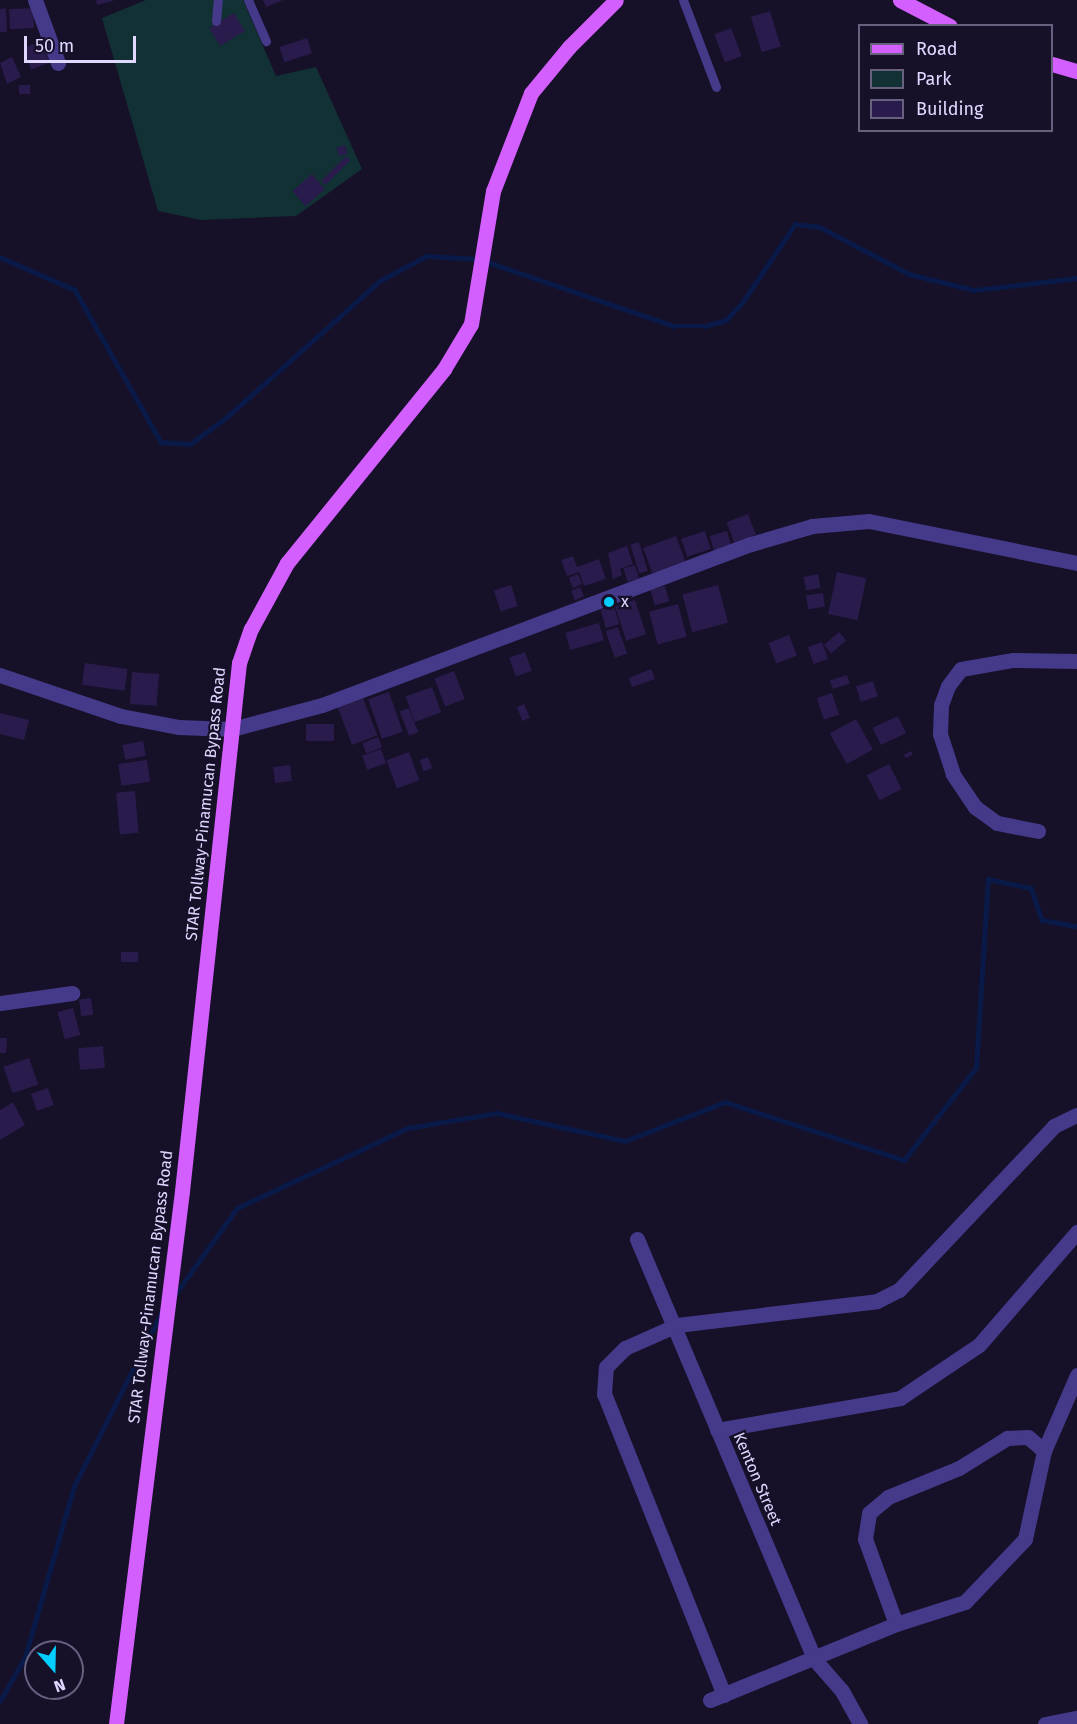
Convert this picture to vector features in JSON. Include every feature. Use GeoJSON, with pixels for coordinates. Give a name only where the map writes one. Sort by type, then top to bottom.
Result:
{"type":"FeatureCollection","features":[{"type":"Feature","properties":{"kind":"main road","name":"STAR Tollway-Pinamucan Bypass Road"},"geometry":{"type":"LineString","coordinates":[[116,1724],[182,1191],[240,663],[266,598],[305,538],[444,369],[471,324],[493,191],[531,93],[568,47],[616,0]]}},
{"type":"Feature","properties":{"kind":"main road"},"geometry":{"type":"LineString","coordinates":[[900,0],[946,24]]}},
{"type":"Feature","properties":{"kind":"main road"},"geometry":{"type":"LineString","coordinates":[[1053,64],[1077,71]]}},
{"type":"Feature","properties":{"kind":"street"},"geometry":{"type":"LineString","coordinates":[[35,0],[58,63]]}},
{"type":"Feature","properties":{"kind":"street"},"geometry":{"type":"LineString","coordinates":[[0,675],[121,716],[178,727],[232,729],[322,705],[751,544],[812,526],[869,521],[1077,563]]}},
{"type":"Feature","properties":{"kind":"street"},"geometry":{"type":"LineString","coordinates":[[1038,831],[997,823],[975,807],[953,774],[940,734],[941,705],[948,686],[961,669],[1012,660],[1077,660]]}},
{"type":"Feature","properties":{"kind":"street"},"geometry":{"type":"LineString","coordinates":[[0,1003],[72,993]]}},
{"type":"Feature","properties":{"kind":"street"},"geometry":{"type":"LineString","coordinates":[[1077,1115],[1054,1126],[899,1290],[877,1301],[676,1325],[625,1348],[606,1367],[604,1394],[717,1697],[815,1660],[896,1624],[965,1602],[1024,1539],[1044,1451],[1077,1375]]}},
{"type":"Feature","properties":{"kind":"street"},"geometry":{"type":"LineString","coordinates":[[717,1431],[900,1398],[979,1345],[1077,1232]]}},
{"type":"Feature","properties":{"kind":"street","name":"Kenton Street"},"geometry":{"type":"LineString","coordinates":[[637,1239],[676,1325],[717,1431],[815,1660],[842,1691],[860,1724]]}},
{"type":"Feature","properties":{"kind":"street"},"geometry":{"type":"LineString","coordinates":[[896,1624],[865,1539],[869,1513],[888,1497],[959,1468],[1007,1438],[1028,1437],[1044,1451]]}},
{"type":"Feature","properties":{"kind":"street"},"geometry":{"type":"LineString","coordinates":[[1045,1724],[1077,1718]]}},
{"type":"Feature","properties":{"kind":"lane"},"geometry":{"type":"LineString","coordinates":[[216,21],[218,0]]}},
{"type":"Feature","properties":{"kind":"lane"},"geometry":{"type":"LineString","coordinates":[[248,0],[266,41]]}},
{"type":"Feature","properties":{"kind":"lane"},"geometry":{"type":"LineString","coordinates":[[683,0],[716,87]]}},
{"type":"Feature","properties":{"kind":"green space"},"geometry":{"type":"Polygon","coordinates":[[[146,0],[243,0],[276,76],[316,67],[362,169],[296,216],[201,220],[158,211],[102,18],[146,0]]]}},
{"type":"Feature","properties":{"kind":"building"},"geometry":{"type":"Polygon","coordinates":[[[96,0],[113,0],[113,1],[97,5],[96,0]]]}},
{"type":"Feature","properties":{"kind":"building"},"geometry":{"type":"Polygon","coordinates":[[[263,0],[283,0],[266,7],[263,0]]]}},
{"type":"Feature","properties":{"kind":"building"},"geometry":{"type":"Polygon","coordinates":[[[6,8],[7,32],[0,32],[0,9],[6,8]]]}},
{"type":"Feature","properties":{"kind":"building"},"geometry":{"type":"Polygon","coordinates":[[[33,8],[34,28],[10,29],[9,9],[33,8]]]}},
{"type":"Feature","properties":{"kind":"building"},"geometry":{"type":"Polygon","coordinates":[[[770,11],[781,46],[762,52],[751,17],[770,11]]]}},
{"type":"Feature","properties":{"kind":"building"},"geometry":{"type":"Polygon","coordinates":[[[234,13],[245,31],[220,46],[209,28],[234,13]]]}},
{"type":"Feature","properties":{"kind":"building"},"geometry":{"type":"Polygon","coordinates":[[[731,28],[742,56],[725,62],[714,34],[731,28]]]}},
{"type":"Feature","properties":{"kind":"building"},"geometry":{"type":"Polygon","coordinates":[[[307,38],[312,53],[284,62],[279,47],[307,38]]]}},
{"type":"Feature","properties":{"kind":"building"},"geometry":{"type":"Polygon","coordinates":[[[42,41],[50,63],[31,69],[23,48],[42,41]]]}},
{"type":"Feature","properties":{"kind":"building"},"geometry":{"type":"Polygon","coordinates":[[[12,57],[21,77],[7,84],[0,63],[12,57]]]}},
{"type":"Feature","properties":{"kind":"building"},"geometry":{"type":"Polygon","coordinates":[[[19,85],[30,85],[30,94],[19,94],[19,85]]]}},
{"type":"Feature","properties":{"kind":"building"},"geometry":{"type":"Polygon","coordinates":[[[345,145],[348,154],[339,156],[336,148],[345,145]]]}},
{"type":"Feature","properties":{"kind":"building"},"geometry":{"type":"Polygon","coordinates":[[[346,156],[350,160],[325,185],[321,181],[346,156]]]}},
{"type":"Feature","properties":{"kind":"building"},"geometry":{"type":"Polygon","coordinates":[[[312,174],[325,189],[305,206],[292,191],[312,174]]]}},
{"type":"Feature","properties":{"kind":"building"},"geometry":{"type":"Polygon","coordinates":[[[748,514],[756,535],[734,543],[727,522],[748,514]]]}},
{"type":"Feature","properties":{"kind":"building"},"geometry":{"type":"Polygon","coordinates":[[[705,531],[711,549],[687,557],[681,539],[705,531]]]}},
{"type":"Feature","properties":{"kind":"building"},"geometry":{"type":"Polygon","coordinates":[[[727,531],[731,545],[714,550],[710,536],[727,531]]]}},
{"type":"Feature","properties":{"kind":"building"},"geometry":{"type":"Polygon","coordinates":[[[676,536],[685,561],[652,573],[643,548],[676,536]]]}},
{"type":"Feature","properties":{"kind":"building"},"geometry":{"type":"Polygon","coordinates":[[[639,542],[648,571],[639,573],[630,545],[639,542]]]}},
{"type":"Feature","properties":{"kind":"building"},"geometry":{"type":"Polygon","coordinates":[[[627,546],[633,564],[620,569],[622,575],[613,579],[608,553],[627,546]]]}},
{"type":"Feature","properties":{"kind":"building"},"geometry":{"type":"Polygon","coordinates":[[[573,556],[577,567],[599,559],[606,579],[584,586],[579,572],[567,576],[561,560],[573,556]]]}},
{"type":"Feature","properties":{"kind":"building"},"geometry":{"type":"Polygon","coordinates":[[[635,565],[639,578],[628,582],[624,569],[635,565]]]}},
{"type":"Feature","properties":{"kind":"building"},"geometry":{"type":"Polygon","coordinates":[[[837,572],[866,578],[857,620],[828,614],[837,572]]]}},
{"type":"Feature","properties":{"kind":"building"},"geometry":{"type":"Polygon","coordinates":[[[578,574],[582,584],[573,588],[569,578],[578,574]]]}},
{"type":"Feature","properties":{"kind":"building"},"geometry":{"type":"Polygon","coordinates":[[[818,574],[821,588],[806,591],[803,577],[818,574]]]}},
{"type":"Feature","properties":{"kind":"building"},"geometry":{"type":"Polygon","coordinates":[[[511,585],[518,606],[501,611],[494,591],[511,585]]]}},
{"type":"Feature","properties":{"kind":"building"},"geometry":{"type":"Polygon","coordinates":[[[718,585],[728,623],[692,632],[682,595],[718,585]]]}},
{"type":"Feature","properties":{"kind":"building"},"geometry":{"type":"Polygon","coordinates":[[[665,586],[669,601],[655,605],[651,590],[665,586]]]}},
{"type":"Feature","properties":{"kind":"building"},"geometry":{"type":"Polygon","coordinates":[[[580,587],[584,596],[575,600],[571,591],[580,587]]]}},
{"type":"Feature","properties":{"kind":"building"},"geometry":{"type":"Polygon","coordinates":[[[823,593],[825,607],[808,609],[806,595],[823,593]]]}},
{"type":"Feature","properties":{"kind":"building"},"geometry":{"type":"Polygon","coordinates":[[[635,600],[646,634],[626,641],[615,606],[635,600]]]}},
{"type":"Feature","properties":{"kind":"building"},"geometry":{"type":"Polygon","coordinates":[[[678,604],[687,637],[658,645],[649,612],[678,604]]]}},
{"type":"Feature","properties":{"kind":"building"},"geometry":{"type":"Polygon","coordinates":[[[614,606],[619,624],[606,628],[601,610],[614,606]]]}},
{"type":"Feature","properties":{"kind":"building"},"geometry":{"type":"Polygon","coordinates":[[[599,623],[604,640],[570,650],[565,633],[599,623]]]}},
{"type":"Feature","properties":{"kind":"building"},"geometry":{"type":"Polygon","coordinates":[[[618,627],[627,653],[615,658],[606,631],[618,627]]]}},
{"type":"Feature","properties":{"kind":"building"},"geometry":{"type":"Polygon","coordinates":[[[839,632],[846,640],[831,653],[824,645],[839,632]]]}},
{"type":"Feature","properties":{"kind":"building"},"geometry":{"type":"Polygon","coordinates":[[[789,635],[797,656],[776,663],[768,643],[789,635]]]}},
{"type":"Feature","properties":{"kind":"building"},"geometry":{"type":"Polygon","coordinates":[[[822,642],[828,659],[814,664],[808,647],[822,642]]]}},
{"type":"Feature","properties":{"kind":"building"},"geometry":{"type":"Polygon","coordinates":[[[525,652],[532,671],[516,677],[509,658],[525,652]]]}},
{"type":"Feature","properties":{"kind":"building"},"geometry":{"type":"Polygon","coordinates":[[[85,663],[128,669],[125,691],[82,685],[85,663]]]}},
{"type":"Feature","properties":{"kind":"building"},"geometry":{"type":"Polygon","coordinates":[[[651,669],[655,679],[632,687],[629,678],[651,669]]]}},
{"type":"Feature","properties":{"kind":"building"},"geometry":{"type":"Polygon","coordinates":[[[454,671],[465,699],[445,707],[434,679],[454,671]]]}},
{"type":"Feature","properties":{"kind":"building"},"geometry":{"type":"Polygon","coordinates":[[[132,672],[159,674],[157,706],[130,704],[132,672]]]}},
{"type":"Feature","properties":{"kind":"building"},"geometry":{"type":"Polygon","coordinates":[[[847,675],[850,684],[833,689],[830,681],[847,675]]]}},
{"type":"Feature","properties":{"kind":"building"},"geometry":{"type":"Polygon","coordinates":[[[873,681],[878,696],[861,702],[856,687],[873,681]]]}},
{"type":"Feature","properties":{"kind":"building"},"geometry":{"type":"Polygon","coordinates":[[[432,687],[441,712],[415,722],[406,697],[432,687]]]}},
{"type":"Feature","properties":{"kind":"building"},"geometry":{"type":"Polygon","coordinates":[[[389,692],[403,732],[382,739],[368,699],[389,692]]]}},
{"type":"Feature","properties":{"kind":"building"},"geometry":{"type":"Polygon","coordinates":[[[832,693],[839,715],[824,720],[817,698],[832,693]]]}},
{"type":"Feature","properties":{"kind":"building"},"geometry":{"type":"Polygon","coordinates":[[[363,698],[377,735],[352,745],[338,708],[363,698]]]}},
{"type":"Feature","properties":{"kind":"building"},"geometry":{"type":"Polygon","coordinates":[[[524,704],[530,718],[522,721],[517,707],[524,704]]]}},
{"type":"Feature","properties":{"kind":"building"},"geometry":{"type":"Polygon","coordinates":[[[409,708],[418,732],[409,736],[400,712],[409,708]]]}},
{"type":"Feature","properties":{"kind":"building"},"geometry":{"type":"Polygon","coordinates":[[[0,713],[29,720],[24,740],[0,734],[0,713]]]}},
{"type":"Feature","properties":{"kind":"building"},"geometry":{"type":"Polygon","coordinates":[[[898,716],[906,733],[881,745],[873,728],[898,716]]]}},
{"type":"Feature","properties":{"kind":"building"},"geometry":{"type":"Polygon","coordinates":[[[856,719],[873,750],[847,764],[830,734],[856,719]]]}},
{"type":"Feature","properties":{"kind":"building"},"geometry":{"type":"Polygon","coordinates":[[[306,724],[334,724],[334,741],[306,741],[306,724]]]}},
{"type":"Feature","properties":{"kind":"building"},"geometry":{"type":"Polygon","coordinates":[[[378,737],[382,747],[366,754],[362,743],[378,737]]]}},
{"type":"Feature","properties":{"kind":"building"},"geometry":{"type":"Polygon","coordinates":[[[143,741],[146,756],[125,760],[122,745],[143,741]]]}},
{"type":"Feature","properties":{"kind":"building"},"geometry":{"type":"Polygon","coordinates":[[[381,749],[386,763],[367,770],[362,756],[381,749]]]}},
{"type":"Feature","properties":{"kind":"building"},"geometry":{"type":"Polygon","coordinates":[[[911,751],[913,755],[906,758],[904,755],[911,751]]]}},
{"type":"Feature","properties":{"kind":"building"},"geometry":{"type":"Polygon","coordinates":[[[409,752],[419,780],[397,788],[386,760],[409,752]]]}},
{"type":"Feature","properties":{"kind":"building"},"geometry":{"type":"Polygon","coordinates":[[[428,757],[432,768],[424,771],[420,760],[428,757]]]}},
{"type":"Feature","properties":{"kind":"building"},"geometry":{"type":"Polygon","coordinates":[[[147,760],[150,782],[121,786],[118,764],[147,760]]]}},
{"type":"Feature","properties":{"kind":"building"},"geometry":{"type":"Polygon","coordinates":[[[889,764],[902,789],[879,800],[867,775],[889,764]]]}},
{"type":"Feature","properties":{"kind":"building"},"geometry":{"type":"Polygon","coordinates":[[[290,765],[292,781],[275,783],[273,767],[290,765]]]}},
{"type":"Feature","properties":{"kind":"building"},"geometry":{"type":"Polygon","coordinates":[[[135,791],[139,833],[120,834],[116,793],[135,791]]]}},
{"type":"Feature","properties":{"kind":"building"},"geometry":{"type":"Polygon","coordinates":[[[121,952],[138,952],[138,962],[121,962],[121,952]]]}},
{"type":"Feature","properties":{"kind":"building"},"geometry":{"type":"Polygon","coordinates":[[[91,998],[93,1015],[81,1016],[79,999],[91,998]]]}},
{"type":"Feature","properties":{"kind":"building"},"geometry":{"type":"Polygon","coordinates":[[[73,1008],[80,1035],[65,1039],[58,1012],[73,1008]]]}},
{"type":"Feature","properties":{"kind":"building"},"geometry":{"type":"Polygon","coordinates":[[[0,1038],[7,1038],[6,1053],[0,1053],[0,1038]]]}},
{"type":"Feature","properties":{"kind":"building"},"geometry":{"type":"Polygon","coordinates":[[[103,1046],[105,1068],[80,1070],[78,1048],[103,1046]]]}},
{"type":"Feature","properties":{"kind":"building"},"geometry":{"type":"Polygon","coordinates":[[[29,1058],[38,1084],[13,1093],[3,1067],[29,1058]]]}},
{"type":"Feature","properties":{"kind":"building"},"geometry":{"type":"Polygon","coordinates":[[[48,1088],[54,1105],[37,1111],[31,1094],[48,1088]]]}},
{"type":"Feature","properties":{"kind":"building"},"geometry":{"type":"Polygon","coordinates":[[[13,1102],[25,1125],[0,1140],[0,1110],[13,1102]]]}},
{"type":"Feature","properties":{"kind":"waterway"},"geometry":{"type":"LineString","coordinates":[[0,257],[75,290],[161,442],[190,444],[227,417],[381,280],[427,256],[479,259],[674,326],[705,326],[726,320],[742,303],[795,224],[820,227],[909,274],[974,290],[1077,278]]}},
{"type":"Feature","properties":{"kind":"waterway"},"geometry":{"type":"LineString","coordinates":[[174,1296],[237,1208],[408,1128],[497,1113],[625,1141],[725,1102],[904,1160],[976,1068],[988,879],[1031,888],[1042,920],[1077,926]]}},
{"type":"Feature","properties":{"kind":"waterway"},"geometry":{"type":"LineString","coordinates":[[0,1701],[25,1657],[74,1486],[162,1312]]}},
{"type":"Feature","properties":{"kind":"place","name":"x"},"geometry":{"type":"Point","coordinates":[609,602]}}]}
